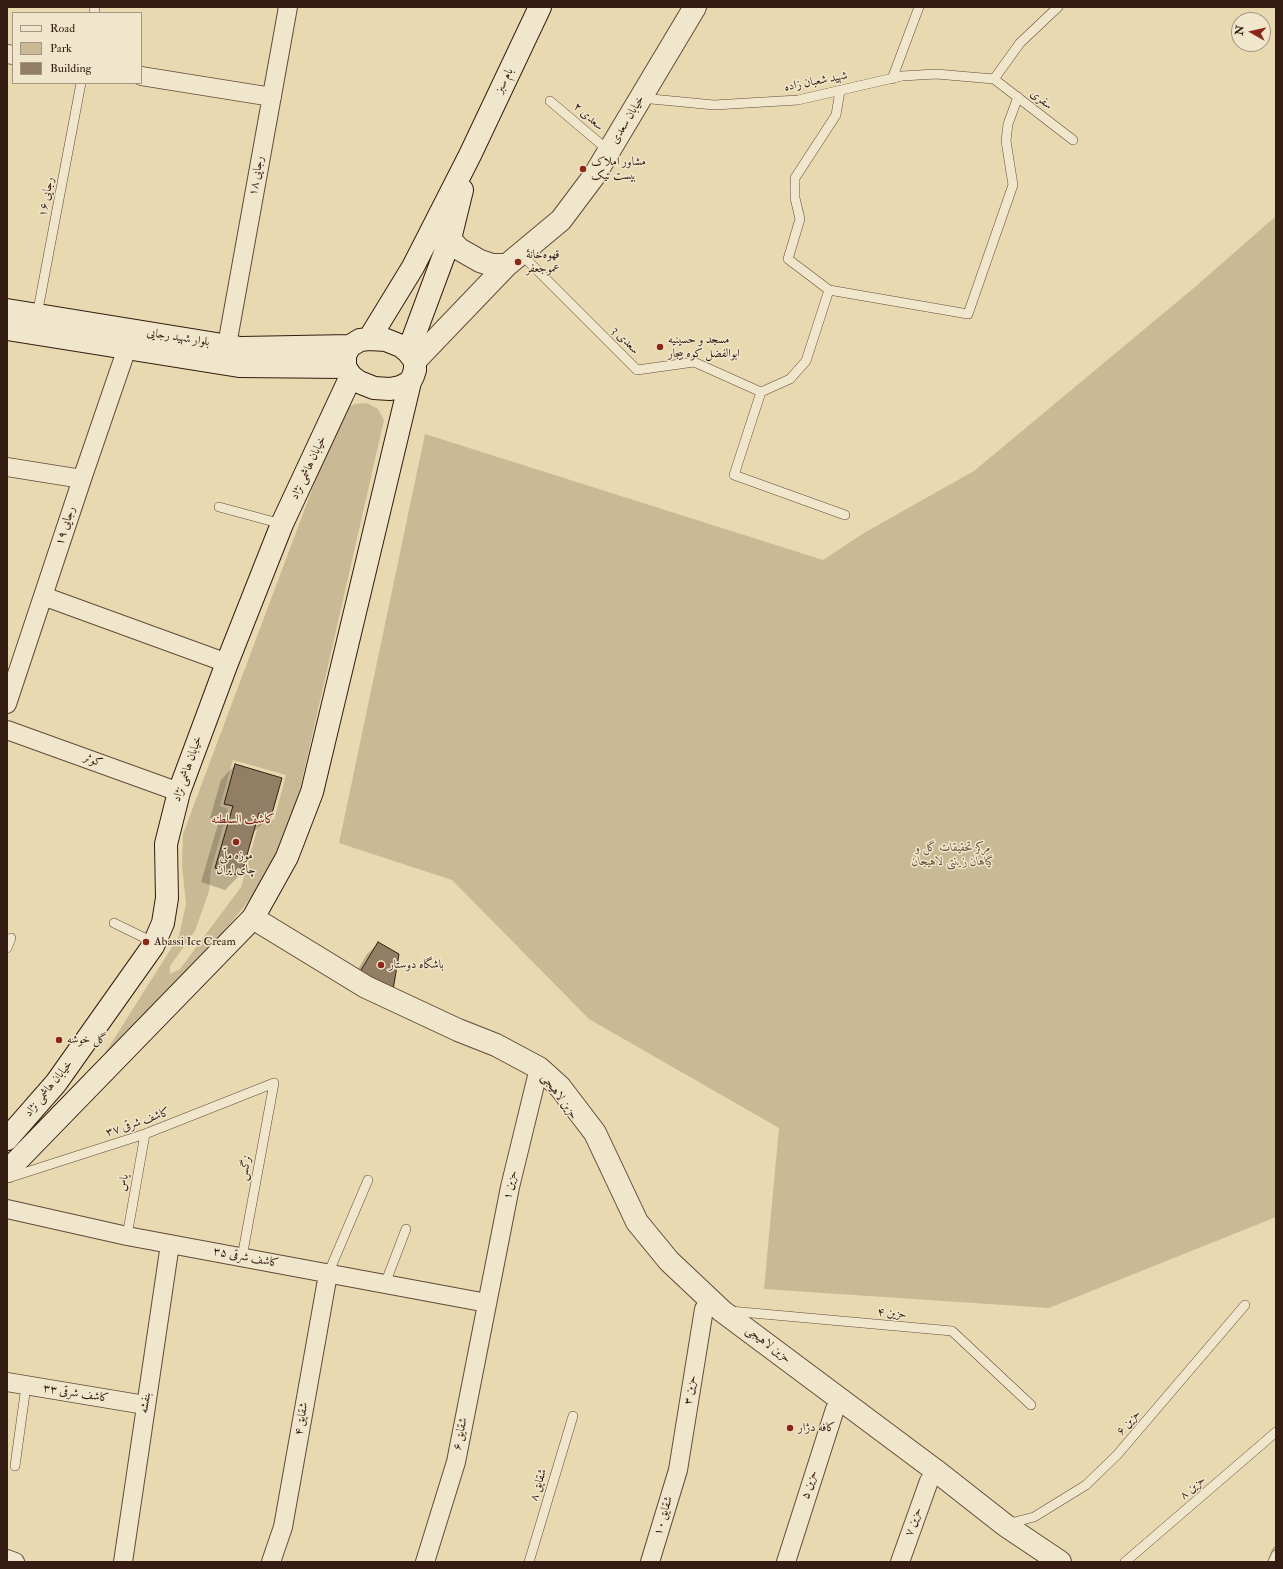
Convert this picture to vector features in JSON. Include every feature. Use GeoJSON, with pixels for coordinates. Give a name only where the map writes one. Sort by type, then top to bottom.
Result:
{"type":"FeatureCollection","features":[{"type":"Feature","properties":{"kind":"main road","name":"بام سبز"},"geometry":{"type":"LineString","coordinates":[[470,155],[540,7]]}},
{"type":"Feature","properties":{"kind":"main road","name":"خیابان سعدی"},"geometry":{"type":"LineString","coordinates":[[411,356],[514,259],[561,220],[594,176],[695,7]]}},
{"type":"Feature","properties":{"kind":"main road"},"geometry":{"type":"LineString","coordinates":[[411,356],[450,239],[470,155]]}},
{"type":"Feature","properties":{"kind":"main road"},"geometry":{"type":"LineString","coordinates":[[410,382],[400,387],[390,389],[374,388],[359,382],[348,371],[345,355],[360,342],[413,267],[470,155]]}},
{"type":"Feature","properties":{"kind":"main road"},"geometry":{"type":"LineString","coordinates":[[450,239],[459,249],[480,261],[492,265],[514,259]]}},
{"type":"Feature","properties":{"kind":"main road","name":"بلوار شهید رجایی"},"geometry":{"type":"LineString","coordinates":[[7,310],[241,348],[291,357],[348,371]]}},
{"type":"Feature","properties":{"kind":"main road","name":"بلوار شهید رجایی"},"geometry":{"type":"LineString","coordinates":[[7,329],[239,366],[291,357],[360,342]]}},
{"type":"Feature","properties":{"kind":"main road"},"geometry":{"type":"LineString","coordinates":[[7,1171],[253,918],[288,857],[312,792],[410,382],[415,370],[411,356],[400,346],[386,340],[360,342]]}},
{"type":"Feature","properties":{"kind":"main road","name":"خیابان هاشمی نژاد"},"geometry":{"type":"LineString","coordinates":[[7,1139],[56,1084],[155,942],[163,923],[167,898],[166,844],[179,792],[227,663],[282,524],[348,371]]}},
{"type":"Feature","properties":{"kind":"main road","name":"حزین لاهیجی"},"geometry":{"type":"LineString","coordinates":[[253,918],[366,987],[458,1030],[496,1045],[539,1068],[582,1129],[628,1229],[663,1275],[713,1310],[1043,1562]]}},
{"type":"Feature","properties":{"kind":"main road","name":"حزین لاهیجی"},"geometry":{"type":"LineString","coordinates":[[713,1310],[835,1409],[1060,1562]]}},
{"type":"Feature","properties":{"kind":"street","name":"رجایی ۱۸"},"geometry":{"type":"LineString","coordinates":[[227,346],[288,7]]}},
{"type":"Feature","properties":{"kind":"street"},"geometry":{"type":"LineString","coordinates":[[142,76],[272,97]]}},
{"type":"Feature","properties":{"kind":"street","name":"رجایی ۱۹"},"geometry":{"type":"LineString","coordinates":[[7,704],[127,348]]}},
{"type":"Feature","properties":{"kind":"street"},"geometry":{"type":"LineString","coordinates":[[7,467],[82,479]]}},
{"type":"Feature","properties":{"kind":"street"},"geometry":{"type":"LineString","coordinates":[[43,596],[227,663]]}},
{"type":"Feature","properties":{"kind":"street","name":"کوثر"},"geometry":{"type":"LineString","coordinates":[[7,730],[179,792]]}},
{"type":"Feature","properties":{"kind":"street","name":"حزین ۱"},"geometry":{"type":"LineString","coordinates":[[487,1303],[510,1187],[539,1068]]}},
{"type":"Feature","properties":{"kind":"street","name":"کاشف شرقی ۳۵"},"geometry":{"type":"LineString","coordinates":[[7,1209],[127,1236],[487,1303]]}},
{"type":"Feature","properties":{"kind":"street","name":"بنفشه"},"geometry":{"type":"LineString","coordinates":[[123,1562],[170,1244]]}},
{"type":"Feature","properties":{"kind":"street","name":"شقایق ۴"},"geometry":{"type":"LineString","coordinates":[[271,1562],[283,1527],[328,1274]]}},
{"type":"Feature","properties":{"kind":"street","name":"شقایق ۶"},"geometry":{"type":"LineString","coordinates":[[425,1562],[456,1462],[487,1303]]}},
{"type":"Feature","properties":{"kind":"street","name":"حزین ۳"},"geometry":{"type":"LineString","coordinates":[[678,1470],[713,1310]]}},
{"type":"Feature","properties":{"kind":"street","name":"کاشف شرقی ۳۳"},"geometry":{"type":"LineString","coordinates":[[7,1382],[145,1405]]}},
{"type":"Feature","properties":{"kind":"street","name":"حزین ۵"},"geometry":{"type":"LineString","coordinates":[[786,1562],[835,1409]]}},
{"type":"Feature","properties":{"kind":"street","name":"شقایق ۱۰"},"geometry":{"type":"LineString","coordinates":[[650,1562],[678,1470]]}},
{"type":"Feature","properties":{"kind":"street","name":"حزین ۷"},"geometry":{"type":"LineString","coordinates":[[900,1562],[932,1476]]}},
{"type":"Feature","properties":{"kind":"street"},"geometry":{"type":"LineString","coordinates":[[7,1558],[15,1562]]}},
{"type":"Feature","properties":{"kind":"lane"},"geometry":{"type":"LineString","coordinates":[[892,78],[919,7]]}},
{"type":"Feature","properties":{"kind":"lane"},"geometry":{"type":"LineString","coordinates":[[994,79],[1020,43],[1058,7]]}},
{"type":"Feature","properties":{"kind":"lane","name":"شهید شعبان زاده"},"geometry":{"type":"LineString","coordinates":[[641,98],[714,105],[798,100],[892,78],[936,74],[994,79]]}},
{"type":"Feature","properties":{"kind":"lane","name":"سفری"},"geometry":{"type":"LineString","coordinates":[[994,79],[1073,140]]}},
{"type":"Feature","properties":{"kind":"lane","name":"رجایی ۱۶"},"geometry":{"type":"LineString","coordinates":[[37,315],[81,84]]}},
{"type":"Feature","properties":{"kind":"lane"},"geometry":{"type":"LineString","coordinates":[[840,91],[836,115],[795,178],[795,198],[800,219],[788,259],[829,290],[968,314],[1013,185],[1006,141],[1008,124],[1018,97]]}},
{"type":"Feature","properties":{"kind":"lane","name":"سعدی ۲"},"geometry":{"type":"LineString","coordinates":[[550,101],[609,151]]}},
{"type":"Feature","properties":{"kind":"lane","name":"سعدی 3"},"geometry":{"type":"LineString","coordinates":[[514,259],[637,370],[694,362],[761,392]]}},
{"type":"Feature","properties":{"kind":"lane"},"geometry":{"type":"LineString","coordinates":[[829,290],[806,361],[790,378],[761,392],[734,475],[845,515]]}},
{"type":"Feature","properties":{"kind":"lane"},"geometry":{"type":"LineString","coordinates":[[219,507],[282,524]]}},
{"type":"Feature","properties":{"kind":"lane"},"geometry":{"type":"LineString","coordinates":[[114,923],[155,942]]}},
{"type":"Feature","properties":{"kind":"lane"},"geometry":{"type":"LineString","coordinates":[[7,948],[10,938]]}},
{"type":"Feature","properties":{"kind":"lane","name":"کاشف شرقی ۳۷"},"geometry":{"type":"LineString","coordinates":[[7,1178],[145,1134],[274,1084]]}},
{"type":"Feature","properties":{"kind":"lane","name":"نرگس"},"geometry":{"type":"LineString","coordinates":[[242,1257],[274,1084]]}},
{"type":"Feature","properties":{"kind":"lane","name":"یاس"},"geometry":{"type":"LineString","coordinates":[[127,1236],[145,1134]]}},
{"type":"Feature","properties":{"kind":"lane"},"geometry":{"type":"LineString","coordinates":[[328,1274],[368,1180]]}},
{"type":"Feature","properties":{"kind":"lane"},"geometry":{"type":"LineString","coordinates":[[385,1284],[406,1229]]}},
{"type":"Feature","properties":{"kind":"lane","name":"حزین ۶"},"geometry":{"type":"LineString","coordinates":[[1006,1525],[1034,1517],[1086,1485],[1117,1455],[1245,1305]]}},
{"type":"Feature","properties":{"kind":"lane","name":"حزین ۴"},"geometry":{"type":"LineString","coordinates":[[713,1310],[952,1331],[1031,1405]]}},
{"type":"Feature","properties":{"kind":"lane"},"geometry":{"type":"LineString","coordinates":[[15,1466],[26,1386]]}},
{"type":"Feature","properties":{"kind":"lane","name":"شقایق ۸"},"geometry":{"type":"LineString","coordinates":[[529,1562],[573,1416]]}},
{"type":"Feature","properties":{"kind":"lane","name":"حزین ۸"},"geometry":{"type":"LineString","coordinates":[[1125,1562],[1276,1432]]}},
{"type":"Feature","properties":{"kind":"lane"},"geometry":{"type":"LineString","coordinates":[[1273,1562],[1276,1555]]}},
{"type":"Feature","properties":{"kind":"green space","name":"مرکز تحقیقات گل و گیاهان زینتی لاهیجان"},"geometry":{"type":"Polygon","coordinates":[[[1276,216],[1276,1217],[1049,1308],[764,1289],[779,1128],[589,1019],[452,880],[339,843],[425,434],[823,560],[864,533],[974,471],[1195,287],[1276,216]]]}},
{"type":"Feature","properties":{"kind":"green space"},"geometry":{"type":"Polygon","coordinates":[[[367,403],[378,409],[384,420],[297,802],[283,846],[254,894],[221,935],[105,1053],[179,936],[186,904],[182,865],[183,834],[340,415],[344,409],[355,404],[367,403]],[[233,760],[220,806],[228,809],[211,869],[209,891],[195,931],[170,966],[170,974],[180,969],[241,887],[261,816],[274,820],[286,775],[233,760]]]}},
{"type":"Feature","properties":{"kind":"building","name":"موزه ملّی چای ایران"},"geometry":{"type":"Polygon","coordinates":[[[235,764],[282,778],[271,817],[259,813],[241,876],[215,868],[233,806],[224,804],[235,764]]]}},
{"type":"Feature","properties":{"kind":"building","name":"باشگاه دوستار"},"geometry":{"type":"Polygon","coordinates":[[[378,942],[399,954],[392,996],[358,975],[378,942]]]}},
{"type":"Feature","properties":{"kind":"place","name":"مشاور املاک بیست تیک"},"geometry":{"type":"Point","coordinates":[583,169]}},
{"type":"Feature","properties":{"kind":"place","name":"قهوه‌خانهٔ عموجعفر"},"geometry":{"type":"Point","coordinates":[518,262]}},
{"type":"Feature","properties":{"kind":"place","name":"مسجد و حسینیه ابوالفضل کوه بیجار"},"geometry":{"type":"Point","coordinates":[660,347]}},
{"type":"Feature","properties":{"kind":"place","name":"موزه ملّی چای ایران"},"geometry":{"type":"Point","coordinates":[236,842]}},
{"type":"Feature","properties":{"kind":"place","name":"Abassi Ice Cream"},"geometry":{"type":"Point","coordinates":[146,942]}},
{"type":"Feature","properties":{"kind":"place","name":"باشگاه دوستار"},"geometry":{"type":"Point","coordinates":[381,965]}},
{"type":"Feature","properties":{"kind":"place","name":"گل خوشه"},"geometry":{"type":"Point","coordinates":[59,1040]}},
{"type":"Feature","properties":{"kind":"place","name":"کافه دژار"},"geometry":{"type":"Point","coordinates":[790,1428]}},
{"type":"Feature","properties":{"kind":"district","name":"کاشف السلطنه"},"geometry":{"type":"Point","coordinates":[243,820]}}]}
